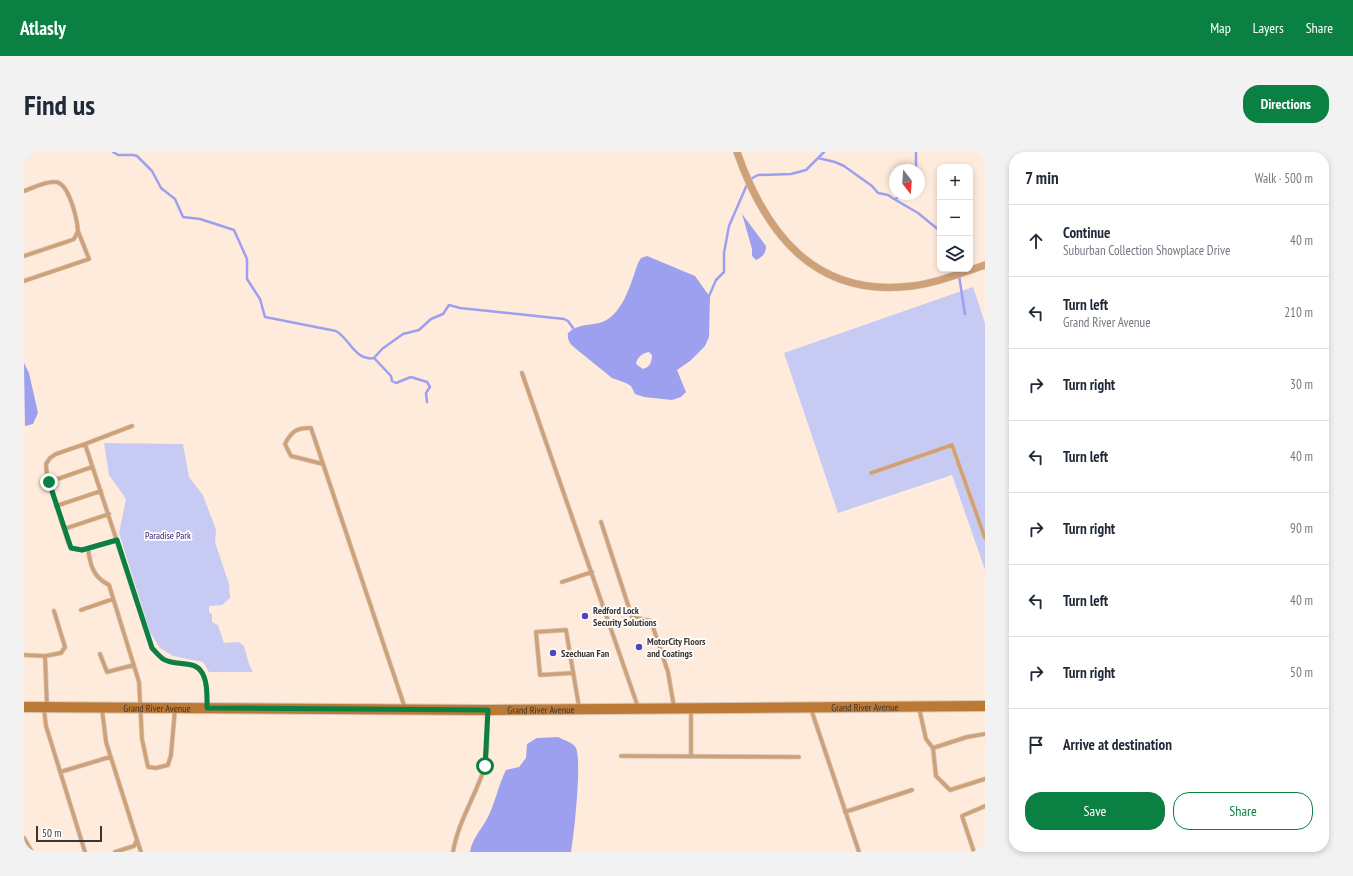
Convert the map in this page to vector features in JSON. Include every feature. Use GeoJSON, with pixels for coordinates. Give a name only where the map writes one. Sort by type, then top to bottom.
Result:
{"type":"FeatureCollection","features":[{"type":"Feature","properties":{"kind":"main road","name":"Grand River Avenue"},"geometry":{"type":"LineString","coordinates":[[24,707],[488,710],[674,707],[985,706]]}},
{"type":"Feature","properties":{"kind":"street"},"geometry":{"type":"LineString","coordinates":[[737,152],[766,216],[782,238],[803,259],[828,273],[865,287],[912,286],[938,280],[985,264]]}},
{"type":"Feature","properties":{"kind":"lane"},"geometry":{"type":"LineString","coordinates":[[24,191],[54,181],[62,184],[68,194],[78,231],[89,259],[24,281]]}},
{"type":"Feature","properties":{"kind":"lane"},"geometry":{"type":"LineString","coordinates":[[24,256],[74,239],[78,231]]}},
{"type":"Feature","properties":{"kind":"lane"},"geometry":{"type":"LineString","coordinates":[[522,373],[638,708]]}},
{"type":"Feature","properties":{"kind":"lane"},"geometry":{"type":"LineString","coordinates":[[117,540],[88,548],[75,550],[71,548],[56,506],[46,470],[46,464],[50,458],[56,454],[132,426]]}},
{"type":"Feature","properties":{"kind":"lane"},"geometry":{"type":"LineString","coordinates":[[323,464],[291,456],[284,444],[289,435],[296,429],[311,428],[405,709]]}},
{"type":"Feature","properties":{"kind":"lane"},"geometry":{"type":"LineString","coordinates":[[85,444],[152,648],[164,660],[188,663],[196,666],[201,671],[206,685],[207,708]]}},
{"type":"Feature","properties":{"kind":"lane"},"geometry":{"type":"LineString","coordinates":[[871,474],[952,445],[985,538]]}},
{"type":"Feature","properties":{"kind":"lane"},"geometry":{"type":"LineString","coordinates":[[49,482],[92,467]]}},
{"type":"Feature","properties":{"kind":"lane"},"geometry":{"type":"LineString","coordinates":[[56,506],[101,491]]}},
{"type":"Feature","properties":{"kind":"lane"},"geometry":{"type":"LineString","coordinates":[[64,529],[109,514]]}},
{"type":"Feature","properties":{"kind":"lane"},"geometry":{"type":"LineString","coordinates":[[601,522],[632,617],[651,621],[668,672],[674,707]]}},
{"type":"Feature","properties":{"kind":"lane"},"geometry":{"type":"LineString","coordinates":[[88,548],[93,572],[101,581],[109,585],[139,682],[144,755],[148,767],[156,768],[168,765],[171,755],[175,708]]}},
{"type":"Feature","properties":{"kind":"lane"},"geometry":{"type":"LineString","coordinates":[[562,582],[592,572]]}},
{"type":"Feature","properties":{"kind":"lane"},"geometry":{"type":"LineString","coordinates":[[81,610],[113,599]]}},
{"type":"Feature","properties":{"kind":"lane"},"geometry":{"type":"LineString","coordinates":[[24,655],[45,656],[61,653],[65,647],[54,611]]}},
{"type":"Feature","properties":{"kind":"lane"},"geometry":{"type":"LineString","coordinates":[[573,673],[540,675],[536,632],[566,630],[579,708]]}},
{"type":"Feature","properties":{"kind":"lane"},"geometry":{"type":"LineString","coordinates":[[100,654],[107,672],[134,665]]}},
{"type":"Feature","properties":{"kind":"lane"},"geometry":{"type":"LineString","coordinates":[[45,656],[46,726],[85,852]]}},
{"type":"Feature","properties":{"kind":"lane"},"geometry":{"type":"LineString","coordinates":[[919,706],[926,739],[933,748],[936,776],[950,790],[985,779]]}},
{"type":"Feature","properties":{"kind":"lane"},"geometry":{"type":"LineString","coordinates":[[691,707],[691,756]]}},
{"type":"Feature","properties":{"kind":"lane"},"geometry":{"type":"LineString","coordinates":[[810,707],[859,852]]}},
{"type":"Feature","properties":{"kind":"lane"},"geometry":{"type":"LineString","coordinates":[[102,708],[106,742],[141,852]]}},
{"type":"Feature","properties":{"kind":"lane"},"geometry":{"type":"LineString","coordinates":[[453,852],[462,820],[478,788],[485,766],[488,710]]}},
{"type":"Feature","properties":{"kind":"lane"},"geometry":{"type":"LineString","coordinates":[[933,748],[967,737],[985,734]]}},
{"type":"Feature","properties":{"kind":"lane"},"geometry":{"type":"LineString","coordinates":[[60,772],[110,756]]}},
{"type":"Feature","properties":{"kind":"lane"},"geometry":{"type":"LineString","coordinates":[[621,756],[799,757]]}},
{"type":"Feature","properties":{"kind":"lane"},"geometry":{"type":"LineString","coordinates":[[845,812],[912,790]]}},
{"type":"Feature","properties":{"kind":"lane"},"geometry":{"type":"LineString","coordinates":[[974,852],[962,816],[985,806]]}},
{"type":"Feature","properties":{"kind":"lane"},"geometry":{"type":"LineString","coordinates":[[24,838],[32,852]]}},
{"type":"Feature","properties":{"kind":"lane"},"geometry":{"type":"LineString","coordinates":[[115,852],[134,846],[137,840]]}},
{"type":"Feature","properties":{"kind":"green space"},"geometry":{"type":"Polygon","coordinates":[[[973,287],[985,323],[985,570],[952,475],[838,513],[784,353],[973,287]]]}},
{"type":"Feature","properties":{"kind":"green space","name":"Paradise Park"},"geometry":{"type":"Polygon","coordinates":[[[104,443],[183,444],[189,477],[203,495],[216,530],[215,542],[229,584],[230,598],[222,605],[209,606],[209,612],[212,614],[212,622],[218,625],[224,643],[239,642],[244,646],[253,672],[209,672],[203,662],[173,656],[160,648],[150,632],[119,533],[126,499],[109,475],[104,443]]]}},
{"type":"Feature","properties":{"kind":"water"},"geometry":{"type":"Polygon","coordinates":[[[742,214],[766,246],[764,254],[761,258],[756,260],[752,256],[752,249],[742,214]]]}},
{"type":"Feature","properties":{"kind":"water"},"geometry":{"type":"Polygon","coordinates":[[[647,256],[695,276],[710,297],[709,337],[705,346],[690,361],[677,370],[686,392],[681,397],[672,400],[644,397],[635,394],[631,386],[612,378],[573,346],[569,342],[568,338],[568,333],[575,328],[599,323],[607,320],[614,314],[620,307],[629,289],[641,258],[647,256]],[[649,352],[643,354],[639,357],[636,364],[643,369],[647,367],[652,360],[652,355],[649,352]]]}},
{"type":"Feature","properties":{"kind":"water"},"geometry":{"type":"Polygon","coordinates":[[[24,363],[29,373],[38,413],[33,424],[25,426],[24,363]]]}},
{"type":"Feature","properties":{"kind":"water"},"geometry":{"type":"Polygon","coordinates":[[[558,737],[575,746],[578,756],[577,799],[571,852],[470,852],[475,839],[490,813],[506,770],[519,767],[526,758],[527,744],[537,738],[558,737]]]}},
{"type":"Feature","properties":{"kind":"waterway"},"geometry":{"type":"LineString","coordinates":[[113,152],[118,155],[137,156],[152,171],[161,188],[175,199],[183,217],[200,219],[234,230],[247,259],[247,279],[260,299],[265,317],[336,331],[341,334],[357,353],[368,358],[374,358],[391,376],[392,381],[396,383],[411,377],[427,382],[430,387],[426,393],[427,402]]}},
{"type":"Feature","properties":{"kind":"waterway"},"geometry":{"type":"LineString","coordinates":[[709,296],[716,280],[724,272],[724,253],[729,226],[749,180],[758,175],[791,174],[806,170],[824,152]]}},
{"type":"Feature","properties":{"kind":"waterway"},"geometry":{"type":"LineString","coordinates":[[916,152],[916,164]]}},
{"type":"Feature","properties":{"kind":"waterway"},"geometry":{"type":"LineString","coordinates":[[818,158],[844,166],[872,186],[878,193],[888,195],[918,213],[937,229]]}},
{"type":"Feature","properties":{"kind":"waterway"},"geometry":{"type":"LineString","coordinates":[[958,272],[965,314]]}},
{"type":"Feature","properties":{"kind":"waterway"},"geometry":{"type":"LineString","coordinates":[[374,358],[382,349],[403,334],[419,330],[431,319],[443,314],[449,305],[460,308],[564,319],[568,321],[573,328]]}},
{"type":"Feature","properties":{"kind":"place","name":"Redford Lock Security Solutions"},"geometry":{"type":"Point","coordinates":[585,616]}},
{"type":"Feature","properties":{"kind":"place","name":"MotorCity Floors and Coatings"},"geometry":{"type":"Point","coordinates":[639,647]}},
{"type":"Feature","properties":{"kind":"place","name":"Szechuan Fan"},"geometry":{"type":"Point","coordinates":[553,653]}},
{"type":"Feature","properties":{"kind":"route"},"geometry":{"type":"LineString","coordinates":[[49,482],[71,548],[75,550],[82,550],[117,540],[152,648],[164,660],[188,663],[196,666],[201,671],[206,685],[207,708],[488,710],[485,766]]}}]}
